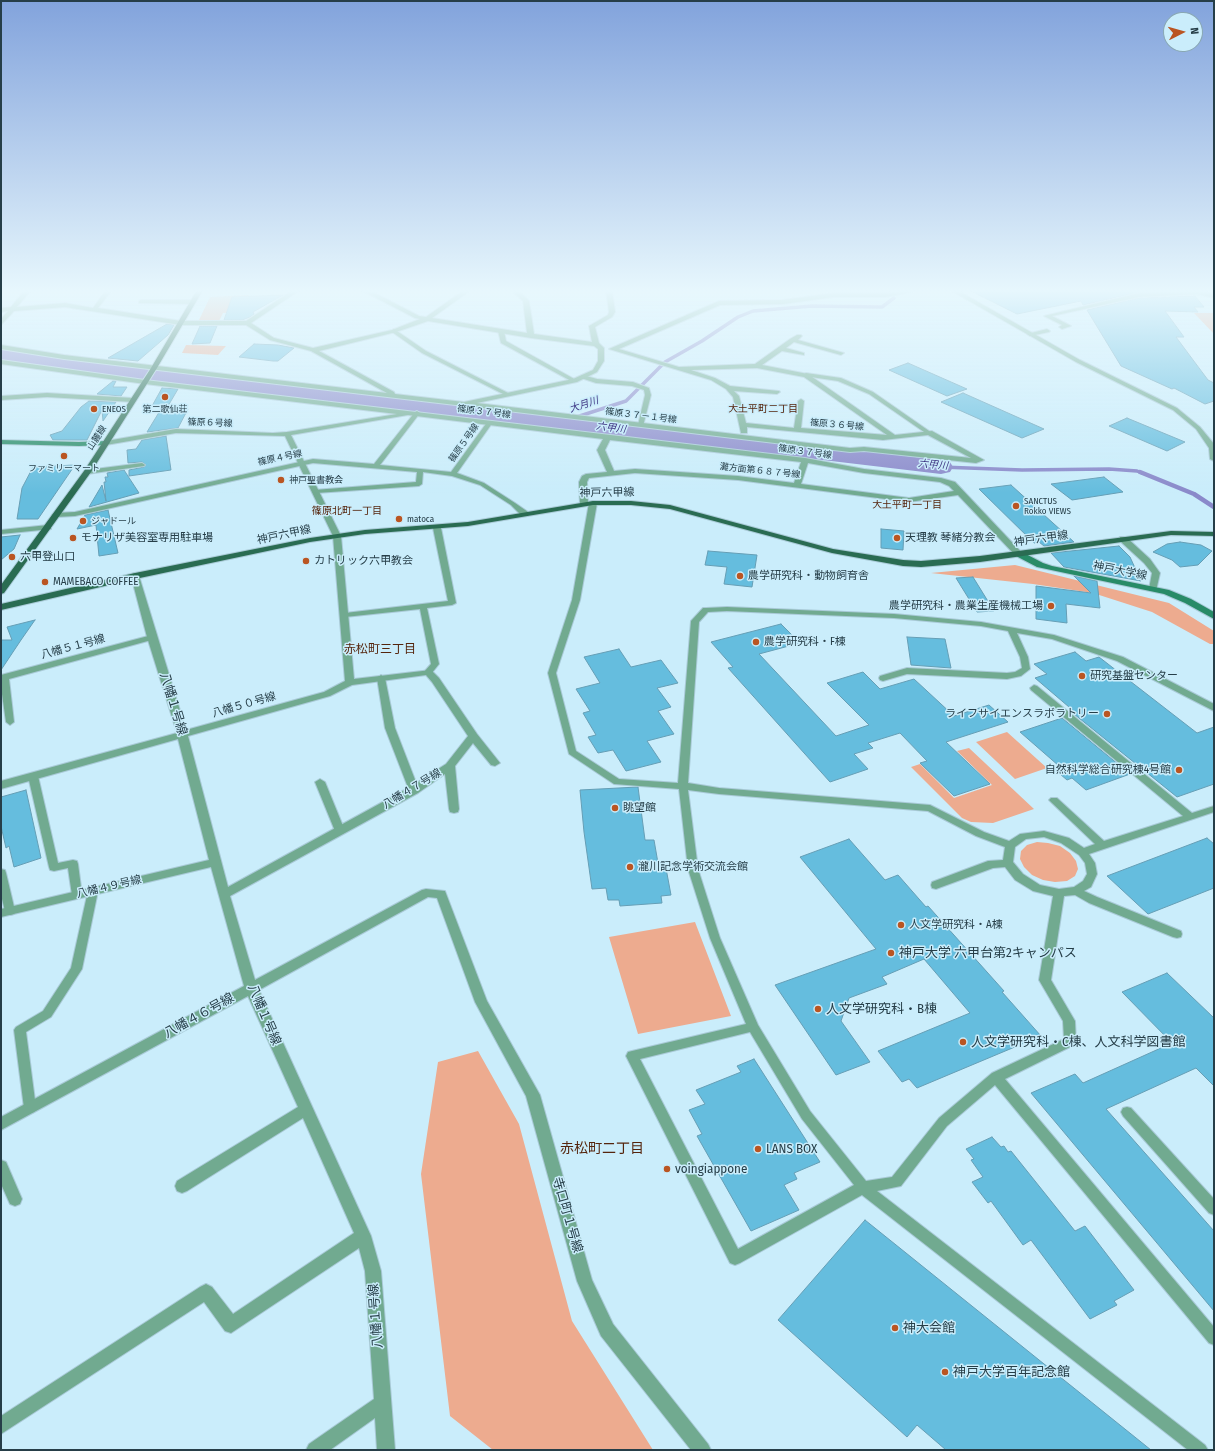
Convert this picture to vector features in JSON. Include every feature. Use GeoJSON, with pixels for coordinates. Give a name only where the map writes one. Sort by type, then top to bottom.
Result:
{"type":"FeatureCollection","features":[{"type":"Feature","properties":{"kind":"main road","name":"山麓線"},"geometry":{"type":"LineString","coordinates":[[1,591],[87,472],[160,358]]}},
{"type":"Feature","properties":{"kind":"main road","name":"神戸六甲線"},"geometry":{"type":"LineString","coordinates":[[1,607],[135,576],[337,536],[364,532],[437,528],[490,521],[589,503],[631,503],[670,508],[832,551],[903,564],[947,563],[1171,533],[1214,534]]}},
{"type":"Feature","properties":{"kind":"street"},"geometry":{"type":"LineString","coordinates":[[71,358],[454,403]]}},
{"type":"Feature","properties":{"kind":"street"},"geometry":{"type":"LineString","coordinates":[[327,358],[397,396]]}},
{"type":"Feature","properties":{"kind":"street"},"geometry":{"type":"LineString","coordinates":[[464,404],[575,381],[595,371],[601,361],[601,358]]}},
{"type":"Feature","properties":{"kind":"street"},"geometry":{"type":"LineString","coordinates":[[643,358],[713,379],[728,388],[736,396],[744,425],[745,437]]}},
{"type":"Feature","properties":{"kind":"street"},"geometry":{"type":"LineString","coordinates":[[757,366],[768,358]]}},
{"type":"Feature","properties":{"kind":"street"},"geometry":{"type":"LineString","coordinates":[[1072,358],[1175,409],[1198,428],[1213,448],[1214,459]]}},
{"type":"Feature","properties":{"kind":"street","name":"篠原３７号線"},"geometry":{"type":"LineString","coordinates":[[1,362],[145,382],[825,462],[864,471],[940,480],[952,484],[1019,554]]}},
{"type":"Feature","properties":{"kind":"street"},"geometry":{"type":"LineString","coordinates":[[677,368],[757,366],[806,375],[894,437]]}},
{"type":"Feature","properties":{"kind":"street"},"geometry":{"type":"LineString","coordinates":[[728,388],[776,392]]}},
{"type":"Feature","properties":{"kind":"street"},"geometry":{"type":"LineString","coordinates":[[1,398],[47,394],[133,400]]}},
{"type":"Feature","properties":{"kind":"street"},"geometry":{"type":"LineString","coordinates":[[797,430],[801,401]]}},
{"type":"Feature","properties":{"kind":"street"},"geometry":{"type":"LineString","coordinates":[[442,416],[454,403]]}},
{"type":"Feature","properties":{"kind":"street","name":"篠原３７－１号線"},"geometry":{"type":"LineString","coordinates":[[454,403],[850,450],[864,449],[976,461],[980,460],[929,433]]}},
{"type":"Feature","properties":{"kind":"street","name":"篠原６号線"},"geometry":{"type":"LineString","coordinates":[[1,442],[79,444],[106,443],[176,431],[273,435],[417,413]]}},
{"type":"Feature","properties":{"kind":"street","name":"篠原３６号線"},"geometry":{"type":"LineString","coordinates":[[744,425],[883,438],[929,433]]}},
{"type":"Feature","properties":{"kind":"street"},"geometry":{"type":"LineString","coordinates":[[287,434],[337,536],[350,682],[428,672],[436,680],[473,736],[495,763]]}},
{"type":"Feature","properties":{"kind":"street"},"geometry":{"type":"LineString","coordinates":[[608,436],[601,450],[611,473]]}},
{"type":"Feature","properties":{"kind":"street"},"geometry":{"type":"LineString","coordinates":[[797,485],[805,460]]}},
{"type":"Feature","properties":{"kind":"street","name":"灘方面第６８７号線"},"geometry":{"type":"LineString","coordinates":[[589,503],[583,482],[586,476],[643,471],[738,478],[909,500],[960,492]]}},
{"type":"Feature","properties":{"kind":"street"},"geometry":{"type":"LineString","coordinates":[[1,532],[48,526]]}},
{"type":"Feature","properties":{"kind":"street","name":"神戸大学線"},"geometry":{"type":"LineString","coordinates":[[1019,554],[1040,565],[1051,568],[1153,589],[1176,596],[1214,616]]}},
{"type":"Feature","properties":{"kind":"street","name":"八幡１号線"},"geometry":{"type":"LineString","coordinates":[[135,576],[182,734],[224,894],[251,987],[363,1236],[373,1271],[386,1450]]}},
{"type":"Feature","properties":{"kind":"street","name":"八幡５０号線"},"geometry":{"type":"LineString","coordinates":[[1,785],[327,694],[350,682]]}},
{"type":"Feature","properties":{"kind":"street","name":"八幡４７号線"},"geometry":{"type":"LineString","coordinates":[[224,894],[414,790],[450,766],[473,736]]}},
{"type":"Feature","properties":{"kind":"street"},"geometry":{"type":"LineString","coordinates":[[450,766],[454,809]]}},
{"type":"Feature","properties":{"kind":"street","name":"八幡４９号線"},"geometry":{"type":"LineString","coordinates":[[5,912],[216,862]]}},
{"type":"Feature","properties":{"kind":"street","name":"八幡４６号線"},"geometry":{"type":"LineString","coordinates":[[1,1124],[426,892],[441,894]]}},
{"type":"Feature","properties":{"kind":"street","name":"寺口町１号線"},"geometry":{"type":"LineString","coordinates":[[441,894],[480,1002],[533,1095],[585,1280],[608,1330],[702,1450]]}},
{"type":"Feature","properties":{"kind":"street"},"geometry":{"type":"LineString","coordinates":[[182,1186],[306,1109]]}},
{"type":"Feature","properties":{"kind":"street"},"geometry":{"type":"LineString","coordinates":[[1,1167],[15,1199]]}},
{"type":"Feature","properties":{"kind":"street"},"geometry":{"type":"LineString","coordinates":[[1,1426],[206,1292],[231,1325],[363,1236]]}},
{"type":"Feature","properties":{"kind":"street"},"geometry":{"type":"LineString","coordinates":[[315,1450],[383,1402]]}},
{"type":"Feature","properties":{"kind":"lane"},"geometry":{"type":"LineString","coordinates":[[435,358],[509,395]]}},
{"type":"Feature","properties":{"kind":"lane"},"geometry":{"type":"LineString","coordinates":[[532,358],[575,381]]}},
{"type":"Feature","properties":{"kind":"lane"},"geometry":{"type":"LineString","coordinates":[[806,375],[839,379],[871,393],[929,433]]}},
{"type":"Feature","properties":{"kind":"lane"},"geometry":{"type":"LineString","coordinates":[[583,377],[596,381],[634,384],[647,389],[648,395],[641,425]]}},
{"type":"Feature","properties":{"kind":"lane"},"geometry":{"type":"LineString","coordinates":[[376,466],[417,413]]}},
{"type":"Feature","properties":{"kind":"lane","name":"篠原５号線"},"geometry":{"type":"LineString","coordinates":[[453,474],[490,422]]}},
{"type":"Feature","properties":{"kind":"lane","name":"篠原４号線"},"geometry":{"type":"LineString","coordinates":[[56,515],[75,514],[312,461],[453,474],[482,484],[514,504],[525,514]]}},
{"type":"Feature","properties":{"kind":"lane"},"geometry":{"type":"LineString","coordinates":[[87,472],[142,465]]}},
{"type":"Feature","properties":{"kind":"lane"},"geometry":{"type":"LineString","coordinates":[[316,491],[419,484],[420,470]]}},
{"type":"Feature","properties":{"kind":"lane"},"geometry":{"type":"LineString","coordinates":[[589,503],[576,600],[552,673],[572,752],[617,782],[683,786],[719,791],[930,808],[980,834],[1010,844],[1024,836],[1044,834],[1065,840],[1083,852],[1090,863],[1092,874],[1087,884],[1076,890],[1059,893],[1038,888],[1019,877],[1008,863],[1010,844]]}},
{"type":"Feature","properties":{"kind":"lane"},"geometry":{"type":"LineString","coordinates":[[345,615],[452,603],[437,528]]}},
{"type":"Feature","properties":{"kind":"lane"},"geometry":{"type":"LineString","coordinates":[[1123,539],[1147,561],[1156,573],[1153,589]]}},
{"type":"Feature","properties":{"kind":"lane"},"geometry":{"type":"LineString","coordinates":[[423,606],[435,664],[428,672]]}},
{"type":"Feature","properties":{"kind":"lane"},"geometry":{"type":"LineString","coordinates":[[1200,1450],[863,1187],[806,1115],[753,1028],[715,938],[693,869],[683,786],[695,621],[706,610],[727,609],[894,616],[981,624],[1054,637],[1120,659],[1214,708]]}},
{"type":"Feature","properties":{"kind":"lane"},"geometry":{"type":"LineString","coordinates":[[883,678],[907,672],[1007,676],[1018,674],[1026,669],[1024,657],[1011,630]]}},
{"type":"Feature","properties":{"kind":"lane","name":"八幡５１号線"},"geometry":{"type":"LineString","coordinates":[[2,678],[152,637]]}},
{"type":"Feature","properties":{"kind":"lane"},"geometry":{"type":"LineString","coordinates":[[2,678],[10,722]]}},
{"type":"Feature","properties":{"kind":"lane"},"geometry":{"type":"LineString","coordinates":[[381,678],[390,728],[414,790]]}},
{"type":"Feature","properties":{"kind":"lane"},"geometry":{"type":"LineString","coordinates":[[1034,688],[1190,816]]}},
{"type":"Feature","properties":{"kind":"lane"},"geometry":{"type":"LineString","coordinates":[[33,776],[54,867],[73,864],[77,895]]}},
{"type":"Feature","properties":{"kind":"lane"},"geometry":{"type":"LineString","coordinates":[[320,782],[340,831]]}},
{"type":"Feature","properties":{"kind":"lane"},"geometry":{"type":"LineString","coordinates":[[1054,800],[1102,845]]}},
{"type":"Feature","properties":{"kind":"lane"},"geometry":{"type":"LineString","coordinates":[[1083,852],[1214,809]]}},
{"type":"Feature","properties":{"kind":"lane"},"geometry":{"type":"LineString","coordinates":[[936,885],[992,864],[1008,863]]}},
{"type":"Feature","properties":{"kind":"lane"},"geometry":{"type":"LineString","coordinates":[[1,873],[5,912]]}},
{"type":"Feature","properties":{"kind":"lane"},"geometry":{"type":"LineString","coordinates":[[1076,890],[1093,900],[1177,934]]}},
{"type":"Feature","properties":{"kind":"lane"},"geometry":{"type":"LineString","coordinates":[[30,1108],[20,1030],[47,1014],[76,969],[93,891]]}},
{"type":"Feature","properties":{"kind":"lane"},"geometry":{"type":"LineString","coordinates":[[753,1028],[632,1056],[735,1258],[863,1187],[896,1182],[943,1122],[996,1077],[1070,1042],[1069,1021],[1045,980],[1059,893]]}},
{"type":"Feature","properties":{"kind":"lane"},"geometry":{"type":"LineString","coordinates":[[996,1077],[1214,1338]]}},
{"type":"Feature","properties":{"kind":"lane"},"geometry":{"type":"LineString","coordinates":[[1127,1112],[1214,1209]]}},
{"type":"Feature","properties":{"kind":"shaded area"},"geometry":{"type":"Polygon","coordinates":[[[1015,565],[1169,603],[1214,631],[1214,644],[1210,644],[1152,612],[1093,593],[1033,584],[931,573],[1015,565]]]}},
{"type":"Feature","properties":{"kind":"shaded area"},"geometry":{"type":"Polygon","coordinates":[[[1007,732],[1047,768],[1015,779],[976,742],[1007,732]]]}},
{"type":"Feature","properties":{"kind":"shaded area"},"geometry":{"type":"Polygon","coordinates":[[[969,748],[1034,809],[993,823],[971,822],[962,818],[911,767],[920,764],[954,798],[992,785],[957,751],[969,748]]]}},
{"type":"Feature","properties":{"kind":"shaded area"},"geometry":{"type":"Polygon","coordinates":[[[1037,842],[1060,846],[1070,853],[1076,861],[1078,869],[1075,876],[1067,881],[1055,882],[1043,880],[1032,875],[1024,867],[1020,859],[1021,851],[1027,845],[1037,842]]]}},
{"type":"Feature","properties":{"kind":"shaded area"},"geometry":{"type":"Polygon","coordinates":[[[695,922],[731,1016],[638,1034],[609,937],[695,922]]]}},
{"type":"Feature","properties":{"kind":"shaded area"},"geometry":{"type":"Polygon","coordinates":[[[478,1051],[519,1124],[572,1321],[653,1450],[493,1450],[450,1416],[421,1174],[438,1062],[478,1051]]]}},
{"type":"Feature","properties":{"kind":"building"},"geometry":{"type":"Polygon","coordinates":[[[108,358],[142,358],[138,361],[108,358]]]}},
{"type":"Feature","properties":{"kind":"building"},"geometry":{"type":"Polygon","coordinates":[[[245,358],[282,358],[278,361],[245,358]]]}},
{"type":"Feature","properties":{"kind":"building"},"geometry":{"type":"Polygon","coordinates":[[[1116,358],[1191,358],[1208,380],[1214,383],[1214,401],[1205,404],[1174,388],[1172,389],[1121,366],[1116,358]]]}},
{"type":"Feature","properties":{"kind":"building"},"geometry":{"type":"Polygon","coordinates":[[[908,363],[967,389],[947,396],[889,370],[908,363]]]}},
{"type":"Feature","properties":{"kind":"building"},"geometry":{"type":"Polygon","coordinates":[[[113,381],[116,381],[113,387],[127,387],[121,396],[97,394],[113,381]]]}},
{"type":"Feature","properties":{"kind":"building","name":"第二歌仙荘"},"geometry":{"type":"Polygon","coordinates":[[[162,388],[178,389],[168,406],[152,406],[162,388]]]}},
{"type":"Feature","properties":{"kind":"building"},"geometry":{"type":"Polygon","coordinates":[[[963,393],[1044,429],[1022,438],[941,402],[963,393]]]}},
{"type":"Feature","properties":{"kind":"building"},"geometry":{"type":"Polygon","coordinates":[[[89,401],[116,402],[103,421],[102,410],[87,440],[53,440],[50,435],[62,431],[81,407],[89,401]]]}},
{"type":"Feature","properties":{"kind":"building"},"geometry":{"type":"Polygon","coordinates":[[[161,409],[188,409],[178,428],[147,432],[161,409]]]}},
{"type":"Feature","properties":{"kind":"building"},"geometry":{"type":"Polygon","coordinates":[[[1127,418],[1185,442],[1167,451],[1109,426],[1127,418]]]}},
{"type":"Feature","properties":{"kind":"building"},"geometry":{"type":"Polygon","coordinates":[[[166,436],[171,470],[129,476],[129,470],[144,467],[146,465],[142,462],[128,463],[127,450],[136,449],[142,440],[166,436]]]}},
{"type":"Feature","properties":{"kind":"building"},"geometry":{"type":"Polygon","coordinates":[[[75,465],[38,519],[17,519],[22,488],[33,467],[75,465]]]}},
{"type":"Feature","properties":{"kind":"building"},"geometry":{"type":"Polygon","coordinates":[[[124,470],[139,493],[89,507],[102,485],[106,501],[104,482],[106,482],[105,477],[108,477],[107,473],[124,470]]]}},
{"type":"Feature","properties":{"kind":"building"},"geometry":{"type":"Polygon","coordinates":[[[1104,477],[1123,492],[1072,500],[1051,484],[1104,477]]]}},
{"type":"Feature","properties":{"kind":"building","name":"SANCTUS Rokko VIEWS"},"geometry":{"type":"Polygon","coordinates":[[[1011,485],[1074,542],[1044,546],[1039,542],[1034,543],[979,489],[1011,485]]]}},
{"type":"Feature","properties":{"kind":"building"},"geometry":{"type":"Polygon","coordinates":[[[108,510],[118,553],[99,556],[96,525],[77,529],[85,515],[108,510]]]}},
{"type":"Feature","properties":{"kind":"building"},"geometry":{"type":"Polygon","coordinates":[[[881,529],[904,531],[903,550],[881,548],[881,529]]]}},
{"type":"Feature","properties":{"kind":"building"},"geometry":{"type":"Polygon","coordinates":[[[20,535],[14,549],[1,560],[1,537],[20,535]]]}},
{"type":"Feature","properties":{"kind":"building"},"geometry":{"type":"Polygon","coordinates":[[[1180,542],[1201,545],[1212,551],[1198,565],[1180,567],[1172,560],[1153,552],[1167,544],[1180,542]]]}},
{"type":"Feature","properties":{"kind":"building"},"geometry":{"type":"Polygon","coordinates":[[[1119,546],[1130,557],[1141,581],[1064,567],[1051,553],[1119,546]]]}},
{"type":"Feature","properties":{"kind":"building","name":"農学研究科・動物飼育舎"},"geometry":{"type":"Polygon","coordinates":[[[708,551],[757,555],[752,587],[724,584],[727,567],[705,565],[708,551]]]}},
{"type":"Feature","properties":{"kind":"building","name":"農学研究科・農業生産機械工場"},"geometry":{"type":"Polygon","coordinates":[[[1074,576],[1097,581],[1100,608],[1066,604],[1067,623],[1036,619],[1036,586],[1091,593],[1074,576]]]}},
{"type":"Feature","properties":{"kind":"building"},"geometry":{"type":"Polygon","coordinates":[[[973,577],[994,611],[977,612],[956,578],[973,577]]]}},
{"type":"Feature","properties":{"kind":"building"},"geometry":{"type":"Polygon","coordinates":[[[35,620],[1,670],[1,640],[12,640],[7,627],[35,620]]]}},
{"type":"Feature","properties":{"kind":"building"},"geometry":{"type":"Polygon","coordinates":[[[781,624],[800,643],[759,654],[836,736],[869,725],[827,683],[863,672],[880,689],[914,679],[954,716],[989,705],[1008,722],[946,742],[990,784],[954,796],[920,763],[927,761],[900,733],[868,743],[873,748],[854,754],[868,769],[830,782],[728,668],[733,667],[711,642],[781,624]]]}},
{"type":"Feature","properties":{"kind":"building"},"geometry":{"type":"Polygon","coordinates":[[[907,637],[945,639],[951,668],[911,665],[907,637]]]}},
{"type":"Feature","properties":{"kind":"building"},"geometry":{"type":"Polygon","coordinates":[[[619,649],[631,667],[661,660],[678,683],[657,688],[671,707],[658,711],[674,734],[647,741],[661,762],[626,771],[613,750],[598,753],[588,737],[596,735],[583,713],[590,711],[576,689],[600,683],[584,657],[619,649]]]}},
{"type":"Feature","properties":{"kind":"building"},"geometry":{"type":"Polygon","coordinates":[[[1075,652],[1086,661],[1099,657],[1197,733],[1214,727],[1214,784],[1177,797],[1074,714],[1076,713],[1035,678],[1047,674],[1034,664],[1075,652]]]}},
{"type":"Feature","properties":{"kind":"building"},"geometry":{"type":"Polygon","coordinates":[[[1062,718],[1130,774],[1086,790],[1072,778],[1067,780],[1053,768],[1059,766],[1020,732],[1062,718]]]}},
{"type":"Feature","properties":{"kind":"building","name":"瀧川記念学術交流会館"},"geometry":{"type":"Polygon","coordinates":[[[638,787],[645,840],[654,840],[658,863],[665,863],[671,895],[661,896],[662,903],[620,906],[619,900],[608,900],[606,888],[592,889],[580,790],[638,787]]]}},
{"type":"Feature","properties":{"kind":"building"},"geometry":{"type":"Polygon","coordinates":[[[26,790],[41,858],[14,867],[9,846],[6,848],[1,826],[1,797],[26,790]]]}},
{"type":"Feature","properties":{"kind":"building"},"geometry":{"type":"Polygon","coordinates":[[[1207,838],[1214,844],[1214,888],[1148,914],[1107,876],[1207,838]]]}},
{"type":"Feature","properties":{"kind":"building"},"geometry":{"type":"Polygon","coordinates":[[[849,839],[885,880],[898,875],[926,907],[928,906],[1004,991],[1002,992],[1041,1036],[917,1088],[909,1079],[902,1082],[878,1051],[970,1013],[924,959],[882,977],[887,984],[849,998],[841,1021],[870,1062],[836,1075],[775,985],[876,949],[800,857],[849,839]]]}},
{"type":"Feature","properties":{"kind":"building"},"geometry":{"type":"Polygon","coordinates":[[[1167,973],[1214,1018],[1214,1086],[1196,1068],[1106,1109],[1214,1231],[1214,1311],[1031,1093],[1075,1074],[1083,1083],[1172,1043],[1122,992],[1167,973]]]}},
{"type":"Feature","properties":{"kind":"building","name":"LANS BOX"},"geometry":{"type":"Polygon","coordinates":[[[754,1059],[820,1162],[794,1173],[797,1179],[784,1185],[799,1210],[751,1231],[697,1136],[702,1134],[689,1110],[705,1104],[696,1090],[741,1072],[737,1066],[754,1059]]]}},
{"type":"Feature","properties":{"kind":"building"},"geometry":{"type":"Polygon","coordinates":[[[992,1137],[1001,1147],[1004,1146],[1008,1152],[1011,1151],[1075,1231],[1085,1226],[1134,1290],[1114,1301],[1117,1305],[1090,1319],[1031,1240],[1023,1245],[991,1201],[988,1203],[972,1182],[983,1177],[971,1160],[974,1159],[966,1149],[992,1137]]]}},
{"type":"Feature","properties":{"kind":"building","name":"神戸大学百年記念館"},"geometry":{"type":"Polygon","coordinates":[[[865,1220],[1151,1450],[946,1450],[917,1425],[907,1437],[778,1320],[865,1220]]]}},
{"type":"Feature","properties":{"kind":"waterway","name":"六甲川"},"geometry":{"type":"LineString","coordinates":[[17,358],[558,423],[941,467]]}},
{"type":"Feature","properties":{"kind":"waterway","name":"大月川"},"geometry":{"type":"LineString","coordinates":[[558,423],[626,401],[665,362],[673,358]]}},
{"type":"Feature","properties":{"kind":"waterway","name":"六甲川"},"geometry":{"type":"LineString","coordinates":[[941,467],[1022,470],[1109,469],[1137,471],[1142,473]]}},
{"type":"Feature","properties":{"kind":"waterway","name":"六甲川"},"geometry":{"type":"LineString","coordinates":[[1140,472],[1194,494],[1214,507]]}},
{"type":"Feature","properties":{"kind":"place","name":"第二歌仙荘"},"geometry":{"type":"Point","coordinates":[165,397]}},
{"type":"Feature","properties":{"kind":"place","name":"ENEOS"},"geometry":{"type":"Point","coordinates":[94,409]}},
{"type":"Feature","properties":{"kind":"place","name":"ファミリーマート"},"geometry":{"type":"Point","coordinates":[64,456]}},
{"type":"Feature","properties":{"kind":"place","name":"神戸聖書教会"},"geometry":{"type":"Point","coordinates":[281,480]}},
{"type":"Feature","properties":{"kind":"place","name":"SANCTUS Rokko VIEWS"},"geometry":{"type":"Point","coordinates":[1016,506]}},
{"type":"Feature","properties":{"kind":"place","name":"matoca"},"geometry":{"type":"Point","coordinates":[399,519]}},
{"type":"Feature","properties":{"kind":"place","name":"ジャドール"},"geometry":{"type":"Point","coordinates":[83,521]}},
{"type":"Feature","properties":{"kind":"place","name":"モナリザ美容室専用駐車場"},"geometry":{"type":"Point","coordinates":[73,538]}},
{"type":"Feature","properties":{"kind":"place","name":"天理教 琴緒分教会"},"geometry":{"type":"Point","coordinates":[897,538]}},
{"type":"Feature","properties":{"kind":"place","name":"六甲登山口"},"geometry":{"type":"Point","coordinates":[12,557]}},
{"type":"Feature","properties":{"kind":"place","name":"カトリック六甲教会"},"geometry":{"type":"Point","coordinates":[306,561]}},
{"type":"Feature","properties":{"kind":"place","name":"農学研究科・動物飼育舎"},"geometry":{"type":"Point","coordinates":[740,576]}},
{"type":"Feature","properties":{"kind":"place","name":"MAMEBACO COFFEE"},"geometry":{"type":"Point","coordinates":[45,582]}},
{"type":"Feature","properties":{"kind":"place","name":"農学研究科・農業生産機械工場"},"geometry":{"type":"Point","coordinates":[1051,606]}},
{"type":"Feature","properties":{"kind":"place","name":"農学研究科・F棟"},"geometry":{"type":"Point","coordinates":[756,642]}},
{"type":"Feature","properties":{"kind":"place","name":"研究基盤センター"},"geometry":{"type":"Point","coordinates":[1082,676]}},
{"type":"Feature","properties":{"kind":"place","name":"ライフサイエンスラボラトリー"},"geometry":{"type":"Point","coordinates":[1107,714]}},
{"type":"Feature","properties":{"kind":"place","name":"自然科学総合研究棟4号館"},"geometry":{"type":"Point","coordinates":[1179,770]}},
{"type":"Feature","properties":{"kind":"place","name":"眺望館"},"geometry":{"type":"Point","coordinates":[615,808]}},
{"type":"Feature","properties":{"kind":"place","name":"瀧川記念学術交流会館"},"geometry":{"type":"Point","coordinates":[630,867]}},
{"type":"Feature","properties":{"kind":"place","name":"人文学研究科・A棟"},"geometry":{"type":"Point","coordinates":[901,925]}},
{"type":"Feature","properties":{"kind":"place","name":"神戸大学 六甲台第2キャンパス"},"geometry":{"type":"Point","coordinates":[891,953]}},
{"type":"Feature","properties":{"kind":"place","name":"人文学研究科・B棟"},"geometry":{"type":"Point","coordinates":[818,1009]}},
{"type":"Feature","properties":{"kind":"place","name":"人文学研究科・C棟、人文科学図書館"},"geometry":{"type":"Point","coordinates":[963,1042]}},
{"type":"Feature","properties":{"kind":"place","name":"LANS BOX"},"geometry":{"type":"Point","coordinates":[758,1149]}},
{"type":"Feature","properties":{"kind":"place","name":"voingiappone"},"geometry":{"type":"Point","coordinates":[667,1169]}},
{"type":"Feature","properties":{"kind":"place","name":"神大会館"},"geometry":{"type":"Point","coordinates":[895,1328]}},
{"type":"Feature","properties":{"kind":"place","name":"神戸大学百年記念館"},"geometry":{"type":"Point","coordinates":[945,1372]}},
{"type":"Feature","properties":{"kind":"district","name":"大土平町二丁目"},"geometry":{"type":"Point","coordinates":[763,409]}},
{"type":"Feature","properties":{"kind":"district","name":"大土平町一丁目"},"geometry":{"type":"Point","coordinates":[907,505]}},
{"type":"Feature","properties":{"kind":"district","name":"篠原北町一丁目"},"geometry":{"type":"Point","coordinates":[347,511]}},
{"type":"Feature","properties":{"kind":"district","name":"赤松町三丁目"},"geometry":{"type":"Point","coordinates":[380,650]}},
{"type":"Feature","properties":{"kind":"district","name":"赤松町二丁目"},"geometry":{"type":"Point","coordinates":[602,1149]}}]}
